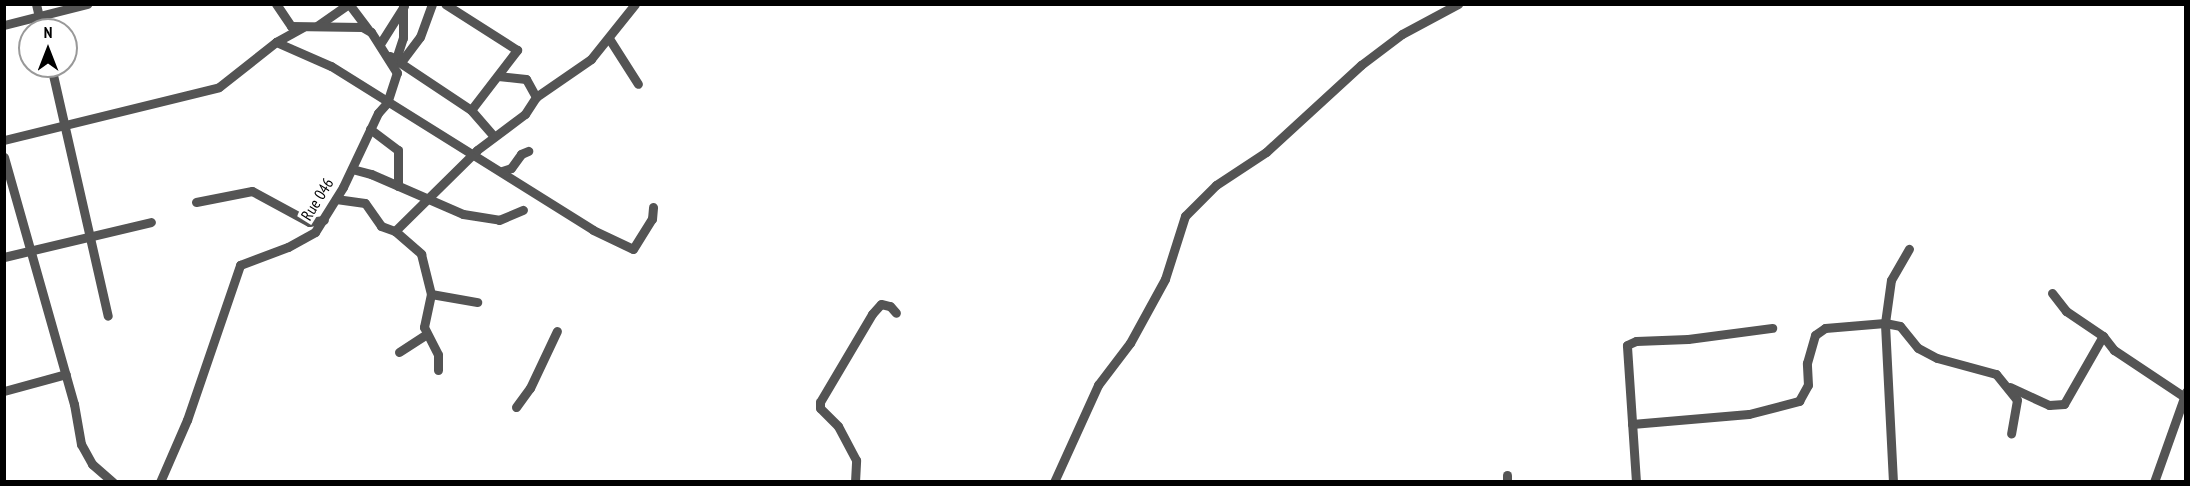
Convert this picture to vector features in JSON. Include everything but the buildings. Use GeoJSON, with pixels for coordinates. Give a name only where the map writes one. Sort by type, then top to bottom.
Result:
{"type":"FeatureCollection","features":[{"type":"Feature","properties":{"kind":"street"},"geometry":{"type":"LineString","coordinates":[[36,4],[40,18]]}},
{"type":"Feature","properties":{"kind":"street"},"geometry":{"type":"LineString","coordinates":[[4,25],[87,4]]}},
{"type":"Feature","properties":{"kind":"street"},"geometry":{"type":"LineString","coordinates":[[276,4],[291,26],[362,27],[371,32]]}},
{"type":"Feature","properties":{"kind":"street"},"geometry":{"type":"LineString","coordinates":[[317,26],[349,4]]}},
{"type":"Feature","properties":{"kind":"street","name":"Rue 046"},"geometry":{"type":"LineString","coordinates":[[160,482],[187,420],[240,265],[288,247],[315,232],[336,199],[370,129],[387,103],[397,73],[380,44],[349,4]]}},
{"type":"Feature","properties":{"kind":"street"},"geometry":{"type":"LineString","coordinates":[[398,61],[420,37],[432,4]]}},
{"type":"Feature","properties":{"kind":"street"},"geometry":{"type":"LineString","coordinates":[[445,4],[517,50],[471,110]]}},
{"type":"Feature","properties":{"kind":"street"},"geometry":{"type":"LineString","coordinates":[[336,199],[359,200],[386,231],[395,231],[494,136],[525,114],[536,97],[572,73],[610,40],[635,4]]}},
{"type":"Feature","properties":{"kind":"street"},"geometry":{"type":"LineString","coordinates":[[1054,482],[1098,385],[1130,343],[1165,279],[1185,216],[1216,185],[1266,152],[1361,65],[1402,34],[1458,4]]}},
{"type":"Feature","properties":{"kind":"street"},"geometry":{"type":"LineString","coordinates":[[398,61],[403,38],[404,5]]}},
{"type":"Feature","properties":{"kind":"street"},"geometry":{"type":"LineString","coordinates":[[380,44],[404,5]]}},
{"type":"Feature","properties":{"kind":"street"},"geometry":{"type":"LineString","coordinates":[[4,140],[219,87],[276,42],[303,27]]}},
{"type":"Feature","properties":{"kind":"street"},"geometry":{"type":"LineString","coordinates":[[610,40],[638,84]]}},
{"type":"Feature","properties":{"kind":"street"},"geometry":{"type":"LineString","coordinates":[[276,42],[332,66],[387,103],[475,154],[593,230],[633,249],[652,219],[653,207]]}},
{"type":"Feature","properties":{"kind":"street"},"geometry":{"type":"LineString","coordinates":[[386,53],[471,110],[494,136]]}},
{"type":"Feature","properties":{"kind":"street"},"geometry":{"type":"LineString","coordinates":[[498,76],[526,79],[536,97]]}},
{"type":"Feature","properties":{"kind":"street"},"geometry":{"type":"LineString","coordinates":[[54,78],[92,236],[108,316]]}},
{"type":"Feature","properties":{"kind":"street"},"geometry":{"type":"LineString","coordinates":[[370,129],[398,150],[398,186]]}},
{"type":"Feature","properties":{"kind":"street"},"geometry":{"type":"LineString","coordinates":[[502,171],[512,168],[521,154],[528,151]]}},
{"type":"Feature","properties":{"kind":"street"},"geometry":{"type":"LineString","coordinates":[[4,157],[33,250],[81,430],[81,444],[92,464],[113,482]]}},
{"type":"Feature","properties":{"kind":"street"},"geometry":{"type":"LineString","coordinates":[[352,169],[463,214],[499,220],[523,210]]}},
{"type":"Feature","properties":{"kind":"street"},"geometry":{"type":"LineString","coordinates":[[196,202],[252,191],[309,222],[324,220]]}},
{"type":"Feature","properties":{"kind":"street"},"geometry":{"type":"LineString","coordinates":[[4,257],[151,222]]}},
{"type":"Feature","properties":{"kind":"street"},"geometry":{"type":"LineString","coordinates":[[395,231],[425,262],[431,294],[425,335],[438,355],[438,370]]}},
{"type":"Feature","properties":{"kind":"street"},"geometry":{"type":"LineString","coordinates":[[1893,482],[1886,323],[1891,280],[1909,249]]}},
{"type":"Feature","properties":{"kind":"street"},"geometry":{"type":"LineString","coordinates":[[2052,292],[2066,311],[2103,336],[2114,351],[2184,394],[2154,482]]}},
{"type":"Feature","properties":{"kind":"street"},"geometry":{"type":"LineString","coordinates":[[431,294],[477,302]]}},
{"type":"Feature","properties":{"kind":"street"},"geometry":{"type":"LineString","coordinates":[[855,482],[856,460],[838,426],[820,408],[820,402],[872,314],[881,304],[890,306],[896,313]]}},
{"type":"Feature","properties":{"kind":"street"},"geometry":{"type":"LineString","coordinates":[[1632,424],[1749,414],[1800,401],[1808,385],[1807,363],[1815,334],[1825,328],[1886,323],[1900,326],[1918,348],[1928,354],[1996,374],[2017,400],[2011,433]]}},
{"type":"Feature","properties":{"kind":"street"},"geometry":{"type":"LineString","coordinates":[[1636,482],[1627,345],[1636,341],[1688,339],[1772,328]]}},
{"type":"Feature","properties":{"kind":"street"},"geometry":{"type":"LineString","coordinates":[[516,407],[530,388],[556,332]]}},
{"type":"Feature","properties":{"kind":"street"},"geometry":{"type":"LineString","coordinates":[[399,352],[425,335]]}},
{"type":"Feature","properties":{"kind":"street"},"geometry":{"type":"LineString","coordinates":[[2007,386],[2049,405],[2064,404],[2103,336]]}},
{"type":"Feature","properties":{"kind":"street"},"geometry":{"type":"LineString","coordinates":[[4,391],[66,374]]}}]}
